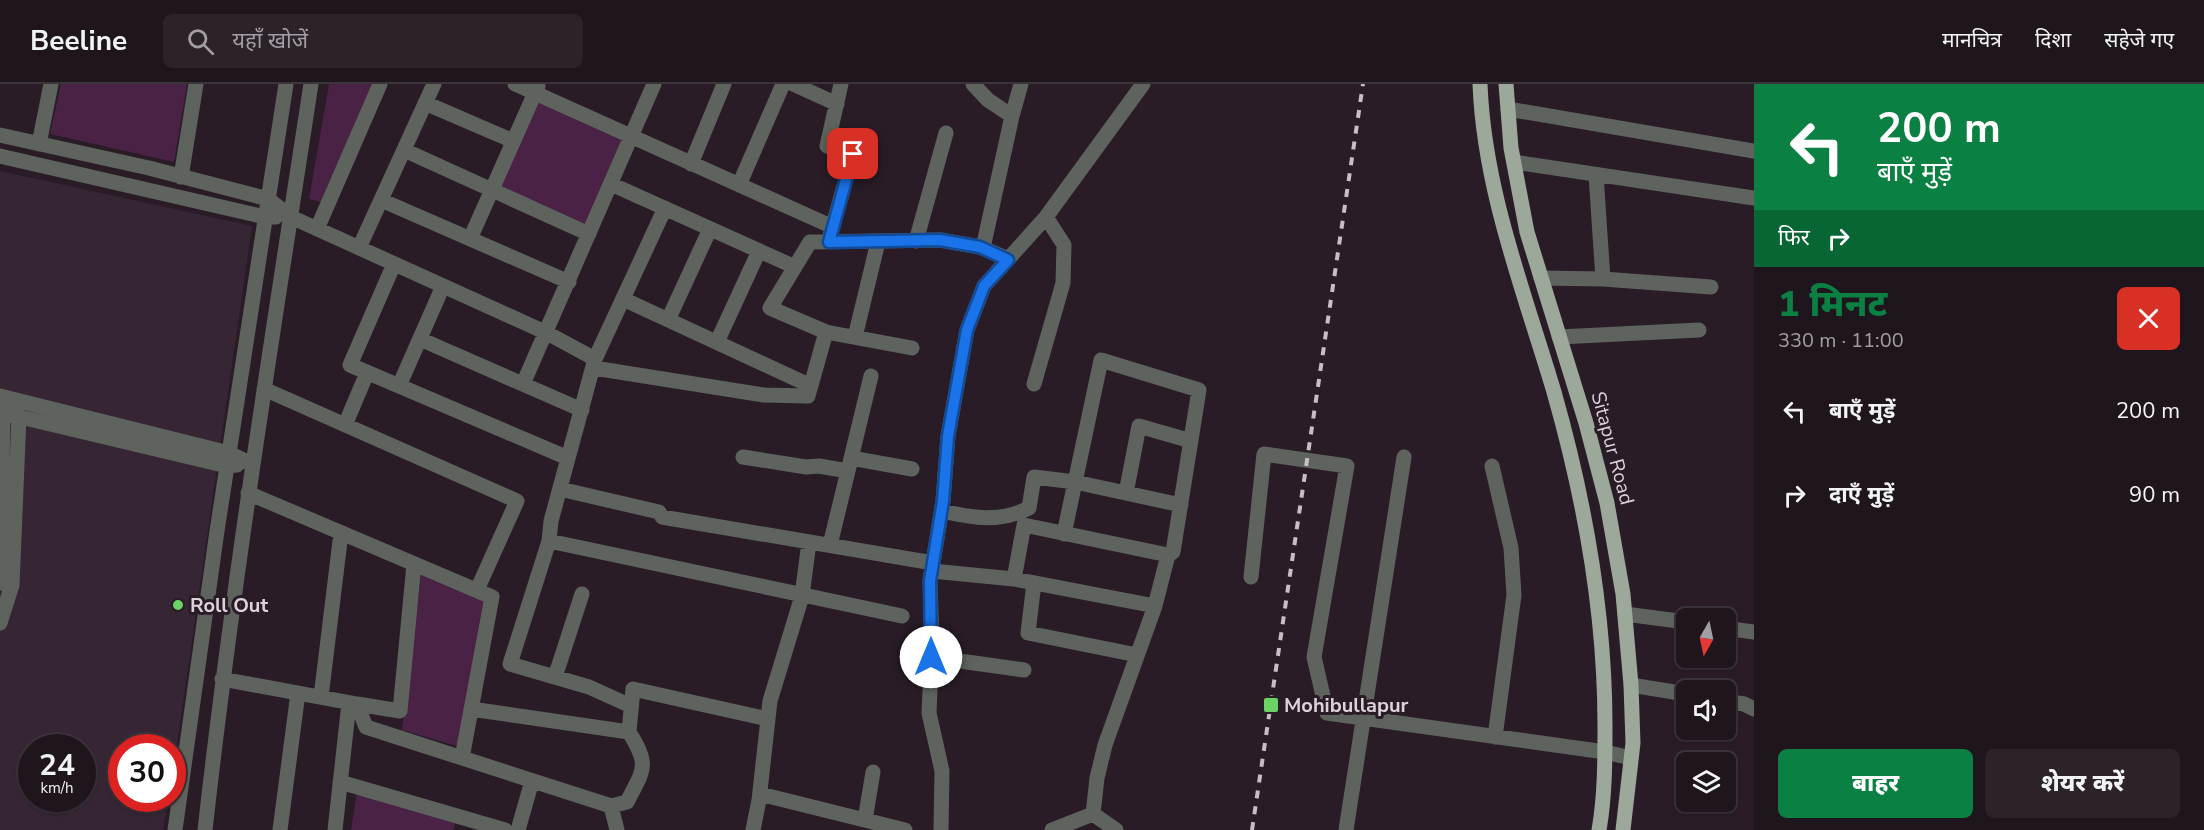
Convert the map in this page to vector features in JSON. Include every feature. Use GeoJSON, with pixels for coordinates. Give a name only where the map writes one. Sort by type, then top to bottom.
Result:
{"type":"FeatureCollection","features":[{"type":"Feature","properties":{"kind":"main road"},"geometry":{"type":"LineString","coordinates":[[1480,84],[1494,184],[1513,262],[1554,392],[1583,505],[1600,615],[1605,689],[1605,752],[1599,830]]}},
{"type":"Feature","properties":{"kind":"main road","name":"Sitapur Road"},"geometry":{"type":"LineString","coordinates":[[1506,84],[1514,162],[1527,232],[1586,423],[1607,503],[1623,594],[1631,685],[1633,743],[1623,830]]}},
{"type":"Feature","properties":{"kind":"street"},"geometry":{"type":"LineString","coordinates":[[39,144],[51,84]]}},
{"type":"Feature","properties":{"kind":"street"},"geometry":{"type":"LineString","coordinates":[[181,177],[196,84]]}},
{"type":"Feature","properties":{"kind":"street"},"geometry":{"type":"LineString","coordinates":[[175,830],[228,459],[286,84]]}},
{"type":"Feature","properties":{"kind":"street"},"geometry":{"type":"LineString","coordinates":[[205,830],[222,680],[252,464],[311,84]]}},
{"type":"Feature","properties":{"kind":"street"},"geometry":{"type":"LineString","coordinates":[[317,229],[380,84]]}},
{"type":"Feature","properties":{"kind":"street"},"geometry":{"type":"LineString","coordinates":[[359,248],[434,84]]}},
{"type":"Feature","properties":{"kind":"street"},"geometry":{"type":"LineString","coordinates":[[515,84],[537,88],[631,138],[739,185],[831,234],[878,242],[940,240],[983,248],[1008,260]]}},
{"type":"Feature","properties":{"kind":"street"},"geometry":{"type":"LineString","coordinates":[[691,164],[724,84]]}},
{"type":"Feature","properties":{"kind":"street"},"geometry":{"type":"LineString","coordinates":[[739,185],[783,84]]}},
{"type":"Feature","properties":{"kind":"street"},"geometry":{"type":"LineString","coordinates":[[793,84],[837,104]]}},
{"type":"Feature","properties":{"kind":"street"},"geometry":{"type":"LineString","coordinates":[[831,234],[853,154],[827,146],[841,84]]}},
{"type":"Feature","properties":{"kind":"street"},"geometry":{"type":"LineString","coordinates":[[973,84],[988,100],[1012,116]]}},
{"type":"Feature","properties":{"kind":"street"},"geometry":{"type":"LineString","coordinates":[[983,248],[1021,84]]}},
{"type":"Feature","properties":{"kind":"street"},"geometry":{"type":"LineString","coordinates":[[941,830],[942,771],[929,714],[933,567],[942,511],[948,436],[967,330],[984,286],[1046,217],[1143,84]]}},
{"type":"Feature","properties":{"kind":"street"},"geometry":{"type":"LineString","coordinates":[[523,384],[631,138],[650,86]]}},
{"type":"Feature","properties":{"kind":"street"},"geometry":{"type":"LineString","coordinates":[[470,239],[537,88]]}},
{"type":"Feature","properties":{"kind":"street"},"geometry":{"type":"LineString","coordinates":[[425,103],[513,141]]}},
{"type":"Feature","properties":{"kind":"street"},"geometry":{"type":"LineString","coordinates":[[1508,109],[1754,151]]}},
{"type":"Feature","properties":{"kind":"street"},"geometry":{"type":"LineString","coordinates":[[916,241],[946,133]]}},
{"type":"Feature","properties":{"kind":"street"},"geometry":{"type":"LineString","coordinates":[[0,135],[268,199],[291,217],[547,333],[594,364],[764,395],[808,396],[826,332]]}},
{"type":"Feature","properties":{"kind":"street"},"geometry":{"type":"LineString","coordinates":[[404,150],[589,234]]}},
{"type":"Feature","properties":{"kind":"street"},"geometry":{"type":"LineString","coordinates":[[0,156],[265,217],[291,217]]}},
{"type":"Feature","properties":{"kind":"street"},"geometry":{"type":"LineString","coordinates":[[1514,162],[1754,198]]}},
{"type":"Feature","properties":{"kind":"street"},"geometry":{"type":"LineString","coordinates":[[1596,174],[1603,279]]}},
{"type":"Feature","properties":{"kind":"street"},"geometry":{"type":"LineString","coordinates":[[611,184],[795,267]]}},
{"type":"Feature","properties":{"kind":"street"},"geometry":{"type":"LineString","coordinates":[[381,200],[569,282]]}},
{"type":"Feature","properties":{"kind":"street"},"geometry":{"type":"LineString","coordinates":[[631,706],[589,687],[510,664],[549,541],[551,521],[594,364],[664,208]]}},
{"type":"Feature","properties":{"kind":"street"},"geometry":{"type":"LineString","coordinates":[[1034,384],[1063,283],[1064,245],[1046,217]]}},
{"type":"Feature","properties":{"kind":"street"},"geometry":{"type":"LineString","coordinates":[[668,320],[710,229]]}},
{"type":"Feature","properties":{"kind":"street"},"geometry":{"type":"LineString","coordinates":[[831,234],[810,242],[770,308],[826,332],[912,348]]}},
{"type":"Feature","properties":{"kind":"street"},"geometry":{"type":"LineString","coordinates":[[855,337],[878,242]]}},
{"type":"Feature","properties":{"kind":"street"},"geometry":{"type":"LineString","coordinates":[[717,342],[759,251]]}},
{"type":"Feature","properties":{"kind":"street"},"geometry":{"type":"LineString","coordinates":[[394,264],[350,365],[568,458]]}},
{"type":"Feature","properties":{"kind":"street"},"geometry":{"type":"LineString","coordinates":[[1541,278],[1603,279],[1711,287]]}},
{"type":"Feature","properties":{"kind":"street"},"geometry":{"type":"LineString","coordinates":[[399,387],[443,286]]}},
{"type":"Feature","properties":{"kind":"street"},"geometry":{"type":"LineString","coordinates":[[623,299],[811,386]]}},
{"type":"Feature","properties":{"kind":"street"},"geometry":{"type":"LineString","coordinates":[[1559,337],[1699,330]]}},
{"type":"Feature","properties":{"kind":"street"},"geometry":{"type":"LineString","coordinates":[[420,339],[582,410]]}},
{"type":"Feature","properties":{"kind":"street"},"geometry":{"type":"LineString","coordinates":[[1064,534],[1101,360],[1199,390],[1173,552],[1168,555],[1155,606],[1105,745],[1097,778],[1093,814]]}},
{"type":"Feature","properties":{"kind":"street"},"geometry":{"type":"LineString","coordinates":[[345,425],[367,373]]}},
{"type":"Feature","properties":{"kind":"street"},"geometry":{"type":"LineString","coordinates":[[830,545],[871,376]]}},
{"type":"Feature","properties":{"kind":"street"},"geometry":{"type":"LineString","coordinates":[[264,389],[517,501],[477,590]]}},
{"type":"Feature","properties":{"kind":"street"},"geometry":{"type":"LineString","coordinates":[[7,398],[228,459]]}},
{"type":"Feature","properties":{"kind":"street"},"geometry":{"type":"LineString","coordinates":[[0,623],[12,585],[5,542],[2,412],[7,398]]}},
{"type":"Feature","properties":{"kind":"street"},"geometry":{"type":"LineString","coordinates":[[0,583],[19,416],[7,398]]}},
{"type":"Feature","properties":{"kind":"street"},"geometry":{"type":"LineString","coordinates":[[2,412],[252,464]]}},
{"type":"Feature","properties":{"kind":"street"},"geometry":{"type":"LineString","coordinates":[[1126,493],[1139,426],[1191,441]]}},
{"type":"Feature","properties":{"kind":"street"},"geometry":{"type":"LineString","coordinates":[[1251,577],[1264,454],[1347,466],[1314,657],[1327,713],[1605,752],[1631,758]]}},
{"type":"Feature","properties":{"kind":"street"},"geometry":{"type":"LineString","coordinates":[[743,457],[806,467],[849,464],[912,469]]}},
{"type":"Feature","properties":{"kind":"street"},"geometry":{"type":"LineString","coordinates":[[1346,830],[1404,457]]}},
{"type":"Feature","properties":{"kind":"street"},"geometry":{"type":"LineString","coordinates":[[1492,466],[1511,548],[1515,595],[1495,737]]}},
{"type":"Feature","properties":{"kind":"street"},"geometry":{"type":"LineString","coordinates":[[942,511],[993,519],[1014,516],[1029,508],[1034,477],[1075,482],[1181,505]]}},
{"type":"Feature","properties":{"kind":"street"},"geometry":{"type":"LineString","coordinates":[[560,489],[659,512],[662,517],[830,545],[933,567],[1014,579],[1155,606]]}},
{"type":"Feature","properties":{"kind":"street"},"geometry":{"type":"LineString","coordinates":[[248,493],[492,597],[462,758]]}},
{"type":"Feature","properties":{"kind":"street"},"geometry":{"type":"LineString","coordinates":[[1014,579],[1024,525],[1168,555]]}},
{"type":"Feature","properties":{"kind":"street"},"geometry":{"type":"LineString","coordinates":[[321,698],[341,533]]}},
{"type":"Feature","properties":{"kind":"street"},"geometry":{"type":"LineString","coordinates":[[549,541],[802,596],[902,615]]}},
{"type":"Feature","properties":{"kind":"street"},"geometry":{"type":"LineString","coordinates":[[753,830],[760,794],[770,700],[802,596],[809,542]]}},
{"type":"Feature","properties":{"kind":"street"},"geometry":{"type":"LineString","coordinates":[[222,680],[400,711],[414,564]]}},
{"type":"Feature","properties":{"kind":"street"},"geometry":{"type":"LineString","coordinates":[[1034,583],[1028,633],[1137,655]]}},
{"type":"Feature","properties":{"kind":"street"},"geometry":{"type":"LineString","coordinates":[[555,677],[582,594]]}},
{"type":"Feature","properties":{"kind":"street"},"geometry":{"type":"LineString","coordinates":[[1625,614],[1676,621]]}},
{"type":"Feature","properties":{"kind":"street"},"geometry":{"type":"LineString","coordinates":[[1736,630],[1754,632]]}},
{"type":"Feature","properties":{"kind":"street"},"geometry":{"type":"LineString","coordinates":[[931,657],[1024,670]]}},
{"type":"Feature","properties":{"kind":"street"},"geometry":{"type":"LineString","coordinates":[[1631,685],[1676,692]]}},
{"type":"Feature","properties":{"kind":"street"},"geometry":{"type":"LineString","coordinates":[[353,703],[366,727],[611,806],[627,802],[644,770],[641,752],[629,732],[633,689],[768,719]]}},
{"type":"Feature","properties":{"kind":"street"},"geometry":{"type":"LineString","coordinates":[[282,829],[298,693]]}},
{"type":"Feature","properties":{"kind":"street"},"geometry":{"type":"LineString","coordinates":[[335,830],[353,703]]}},
{"type":"Feature","properties":{"kind":"street"},"geometry":{"type":"LineString","coordinates":[[1736,703],[1754,709]]}},
{"type":"Feature","properties":{"kind":"street"},"geometry":{"type":"LineString","coordinates":[[471,709],[629,732]]}},
{"type":"Feature","properties":{"kind":"street"},"geometry":{"type":"LineString","coordinates":[[865,820],[873,772]]}},
{"type":"Feature","properties":{"kind":"street"},"geometry":{"type":"LineString","coordinates":[[518,830],[532,781]]}},
{"type":"Feature","properties":{"kind":"street"},"geometry":{"type":"LineString","coordinates":[[340,782],[464,824],[505,830]]}},
{"type":"Feature","properties":{"kind":"street"},"geometry":{"type":"LineString","coordinates":[[760,794],[905,830]]}},
{"type":"Feature","properties":{"kind":"street"},"geometry":{"type":"LineString","coordinates":[[611,806],[617,830]]}},
{"type":"Feature","properties":{"kind":"street"},"geometry":{"type":"LineString","coordinates":[[1052,830],[1093,814]]}},
{"type":"Feature","properties":{"kind":"street"},"geometry":{"type":"LineString","coordinates":[[1093,814],[1116,830]]}},
{"type":"Feature","properties":{"kind":"shaded area"},"geometry":{"type":"Polygon","coordinates":[[[61,84],[187,84],[174,162],[50,134],[61,84]]]}},
{"type":"Feature","properties":{"kind":"shaded area"},"geometry":{"type":"Polygon","coordinates":[[[329,84],[372,84],[321,202],[309,199],[329,84]]]}},
{"type":"Feature","properties":{"kind":"shaded area"},"geometry":{"type":"Polygon","coordinates":[[[538,100],[624,140],[584,226],[498,187],[538,100]]]}},
{"type":"Feature","properties":{"kind":"shaded area"},"geometry":{"type":"Polygon","coordinates":[[[0,171],[252,226],[178,734],[108,734],[108,812],[166,812],[163,830],[0,830],[0,171]]]}},
{"type":"Feature","properties":{"kind":"shaded area"},"geometry":{"type":"Polygon","coordinates":[[[421,575],[485,602],[457,746],[402,730],[421,575]]]}},
{"type":"Feature","properties":{"kind":"shaded area"},"geometry":{"type":"Polygon","coordinates":[[[357,793],[455,823],[453,830],[351,830],[357,793]]]}},
{"type":"Feature","properties":{"kind":"railway"},"geometry":{"type":"LineString","coordinates":[[1252,830],[1363,84]]}},
{"type":"Feature","properties":{"kind":"place","name":"Roll Out"},"geometry":{"type":"Point","coordinates":[178,605]}},
{"type":"Feature","properties":{"kind":"place","name":"Mohibullapur"},"geometry":{"type":"Point","coordinates":[1271,705]}},
{"type":"Feature","properties":{"kind":"route"},"geometry":{"type":"LineString","coordinates":[[853,154],[829,242],[940,240],[980,247],[1008,260],[984,286],[967,330],[948,436],[943,501],[930,581],[931,657]]}}]}
